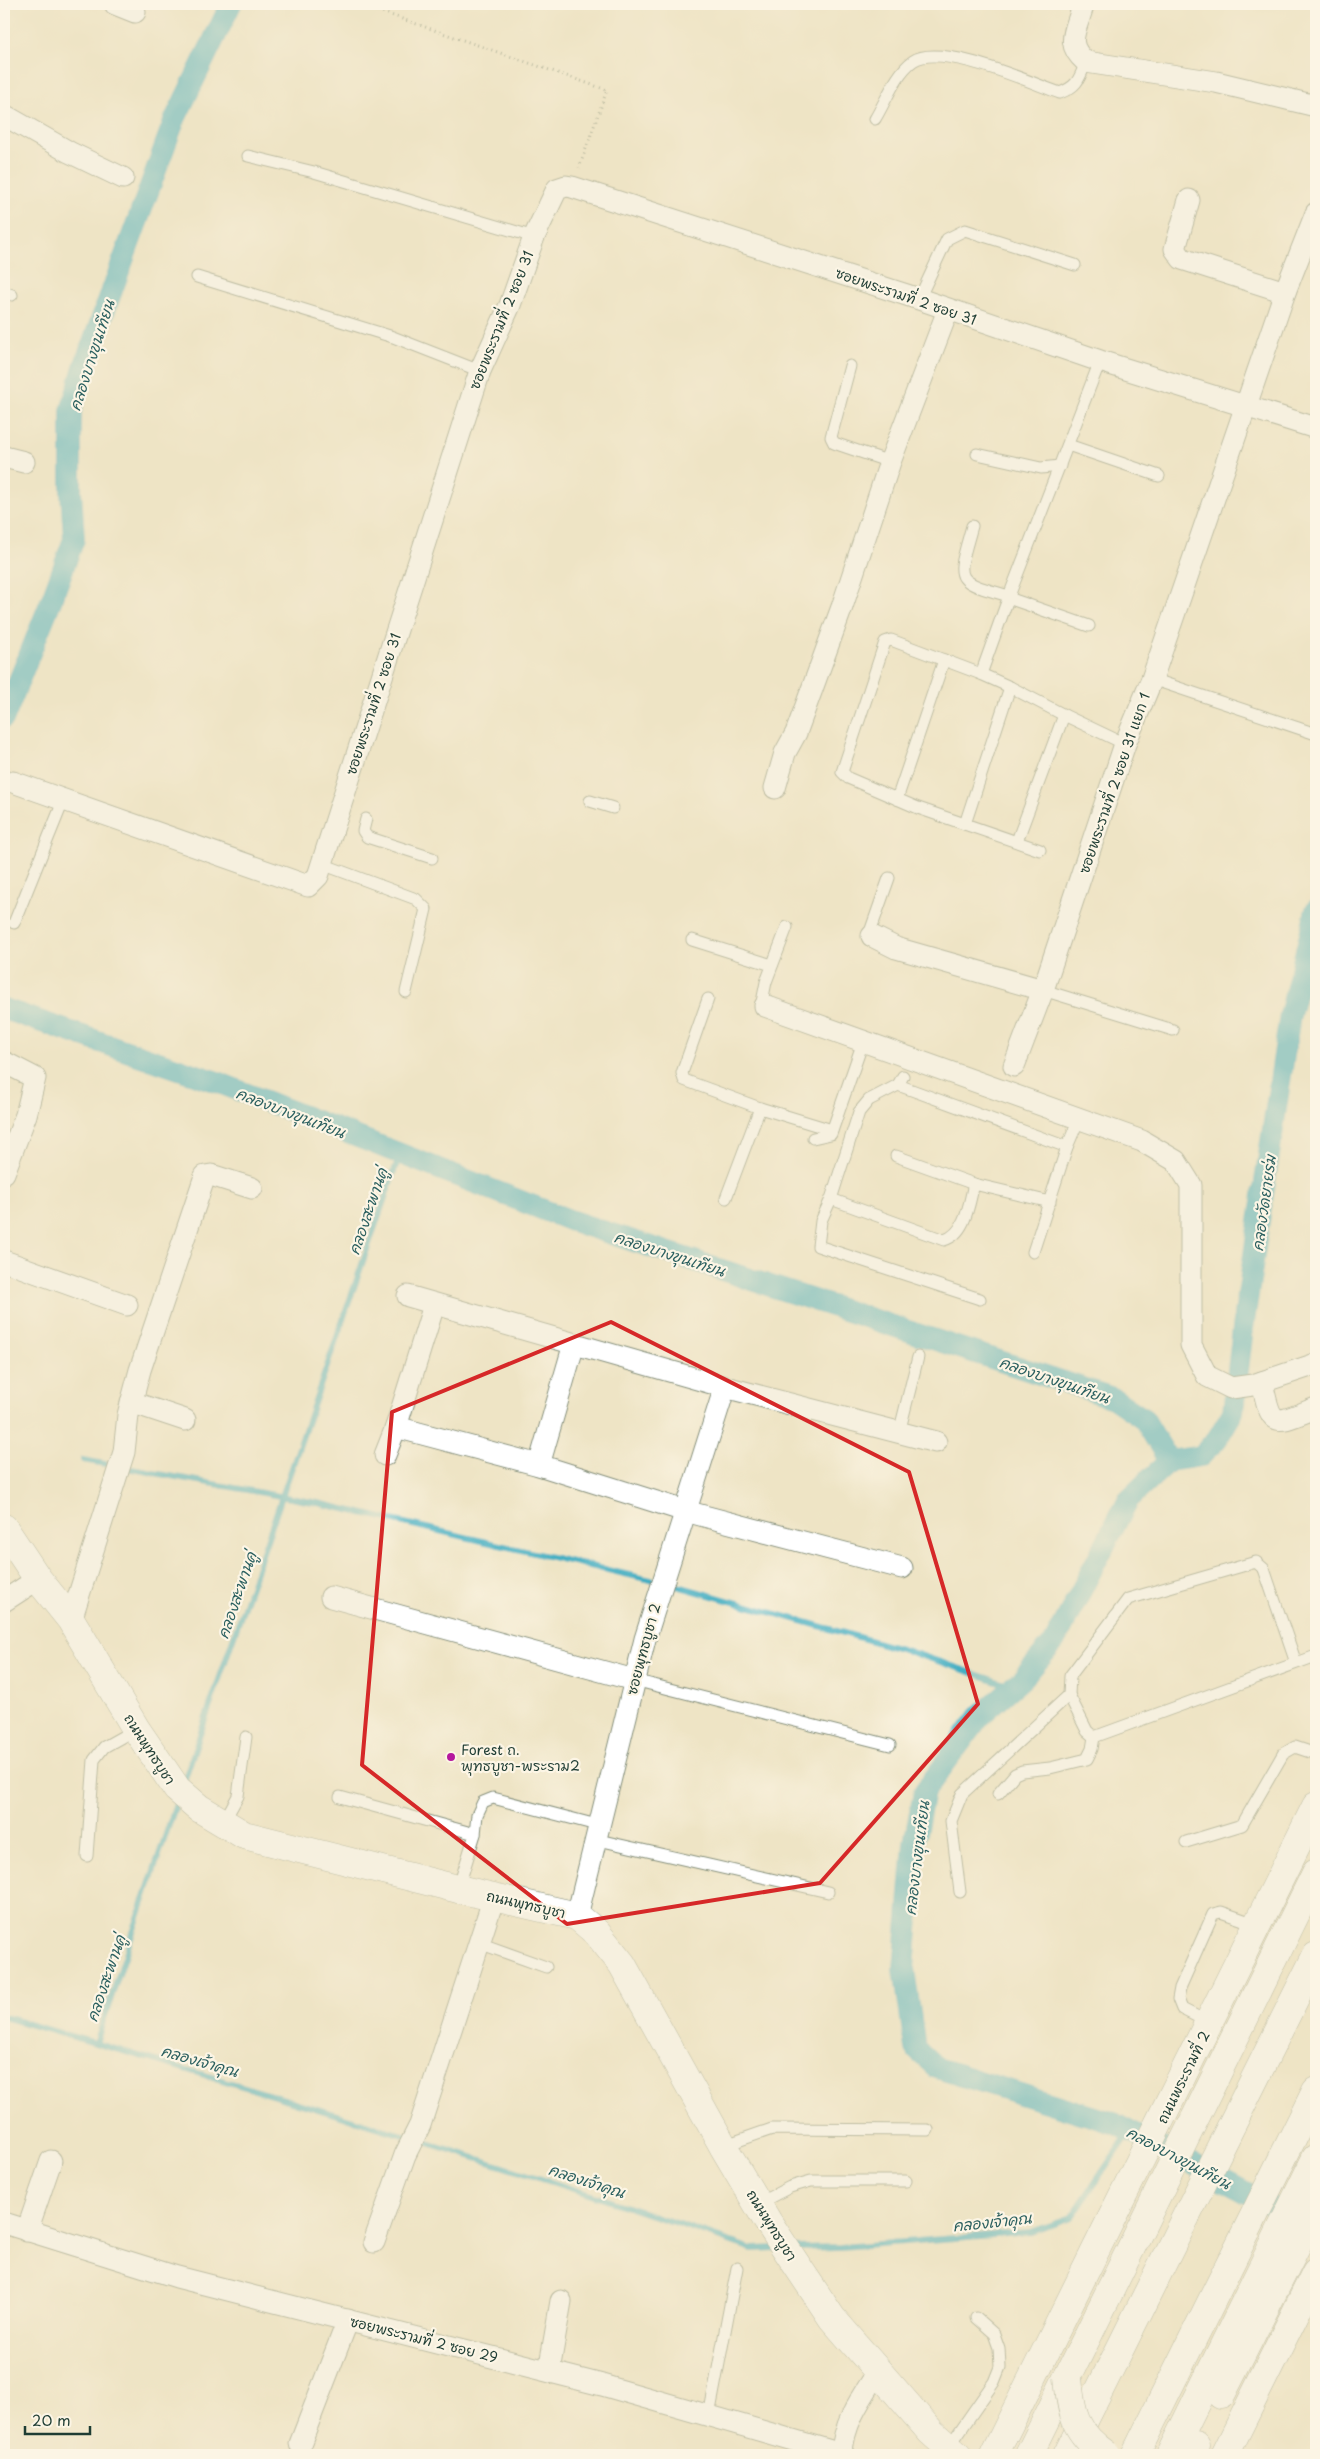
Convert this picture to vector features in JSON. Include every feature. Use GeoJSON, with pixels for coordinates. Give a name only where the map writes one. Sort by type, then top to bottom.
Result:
{"type":"FeatureCollection","features":[{"type":"Feature","properties":{"kind":"main road","name":"ถนนพุทธบูชา"},"geometry":{"type":"LineString","coordinates":[[4,1528],[38,1579],[72,1620],[136,1729],[177,1789],[199,1808],[244,1835],[458,1889],[576,1916],[597,1933],[622,1964],[723,2146],[764,2213],[840,2328],[931,2432],[952,2452]]}},
{"type":"Feature","properties":{"kind":"main road","name":"ถนนพระรามที่ 2"},"geometry":{"type":"LineString","coordinates":[[994,2455],[1184,2076],[1316,1806]]}},
{"type":"Feature","properties":{"kind":"main road"},"geometry":{"type":"LineString","coordinates":[[1029,2455],[1316,1873]]}},
{"type":"Feature","properties":{"kind":"main road"},"geometry":{"type":"LineString","coordinates":[[1068,2455],[1316,1956]]}},
{"type":"Feature","properties":{"kind":"main road"},"geometry":{"type":"LineString","coordinates":[[1084,2455],[1316,1988]]}},
{"type":"Feature","properties":{"kind":"main road"},"geometry":{"type":"LineString","coordinates":[[1135,2455],[1316,2091]]}},
{"type":"Feature","properties":{"kind":"main road"},"geometry":{"type":"LineString","coordinates":[[1170,2455],[1316,2158]]}},
{"type":"Feature","properties":{"kind":"main road"},"geometry":{"type":"LineString","coordinates":[[1188,2452],[1316,2207]]}},
{"type":"Feature","properties":{"kind":"main road"},"geometry":{"type":"LineString","coordinates":[[1225,2455],[1316,2272]]}},
{"type":"Feature","properties":{"kind":"main road"},"geometry":{"type":"LineString","coordinates":[[1068,2377],[1070,2403],[1077,2425],[1090,2443],[1107,2455]]}},
{"type":"Feature","properties":{"kind":"street"},"geometry":{"type":"LineString","coordinates":[[115,4],[135,12]]}},
{"type":"Feature","properties":{"kind":"street"},"geometry":{"type":"LineString","coordinates":[[1082,9],[1072,44],[1075,53],[1086,62],[1216,82],[1316,106]]}},
{"type":"Feature","properties":{"kind":"street"},"geometry":{"type":"LineString","coordinates":[[4,115],[69,152],[124,178]]}},
{"type":"Feature","properties":{"kind":"street","name":"ซอยพระรามที่ 2 ซอย 31"},"geometry":{"type":"LineString","coordinates":[[13,782],[308,886],[318,876],[480,370],[510,305],[534,237],[557,189],[566,186],[920,300],[1100,361],[1316,428]]}},
{"type":"Feature","properties":{"kind":"street"},"geometry":{"type":"LineString","coordinates":[[1189,200],[1175,249],[1182,259],[1285,292]]}},
{"type":"Feature","properties":{"kind":"street","name":"ซอยพระรามที่ 2 ซอย 31 แยก 1"},"geometry":{"type":"LineString","coordinates":[[1014,1066],[1043,990],[1125,744],[1152,679],[1285,292],[1316,213]]}},
{"type":"Feature","properties":{"kind":"street"},"geometry":{"type":"LineString","coordinates":[[775,788],[785,753],[796,733],[842,607],[890,462],[948,310]]}},
{"type":"Feature","properties":{"kind":"street"},"geometry":{"type":"LineString","coordinates":[[872,936],[896,948],[1043,990]]}},
{"type":"Feature","properties":{"kind":"street"},"geometry":{"type":"LineString","coordinates":[[766,1006],[1142,1141],[1176,1161],[1191,1185],[1191,1345],[1207,1376],[1231,1388],[1258,1384],[1316,1364]]}},
{"type":"Feature","properties":{"kind":"street"},"geometry":{"type":"LineString","coordinates":[[4,1062],[35,1078],[26,1115],[4,1173]]}},
{"type":"Feature","properties":{"kind":"street"},"geometry":{"type":"LineString","coordinates":[[72,1620],[124,1452],[131,1402],[140,1370],[205,1176],[211,1175],[252,1188]]}},
{"type":"Feature","properties":{"kind":"street"},"geometry":{"type":"LineString","coordinates":[[4,1261],[126,1305]]}},
{"type":"Feature","properties":{"kind":"street"},"geometry":{"type":"LineString","coordinates":[[408,1296],[725,1387],[936,1442]]}},
{"type":"Feature","properties":{"kind":"street"},"geometry":{"type":"LineString","coordinates":[[385,1455],[396,1427],[434,1304]]}},
{"type":"Feature","properties":{"kind":"street"},"geometry":{"type":"LineString","coordinates":[[539,1465],[574,1344]]}},
{"type":"Feature","properties":{"kind":"street"},"geometry":{"type":"LineString","coordinates":[[1258,1384],[1269,1412],[1276,1419],[1283,1420],[1316,1408]]}},
{"type":"Feature","properties":{"kind":"street","name":"ซอยพุทธบูชา 2"},"geometry":{"type":"LineString","coordinates":[[576,1916],[644,1639],[725,1387]]}},
{"type":"Feature","properties":{"kind":"street"},"geometry":{"type":"LineString","coordinates":[[131,1402],[184,1420]]}},
{"type":"Feature","properties":{"kind":"street"},"geometry":{"type":"LineString","coordinates":[[396,1427],[539,1465],[684,1512],[902,1568]]}},
{"type":"Feature","properties":{"kind":"street"},"geometry":{"type":"LineString","coordinates":[[4,1601],[38,1579]]}},
{"type":"Feature","properties":{"kind":"street"},"geometry":{"type":"LineString","coordinates":[[331,1597],[634,1680]]}},
{"type":"Feature","properties":{"kind":"street"},"geometry":{"type":"LineString","coordinates":[[374,2242],[405,2155],[420,2126],[494,1897]]}},
{"type":"Feature","properties":{"kind":"street"},"geometry":{"type":"LineString","coordinates":[[27,2231],[51,2161]]}},
{"type":"Feature","properties":{"kind":"street","name":"ซอยพระรามที่ 2 ซอย 29"},"geometry":{"type":"LineString","coordinates":[[4,2223],[177,2277],[549,2371],[843,2454]]}},
{"type":"Feature","properties":{"kind":"street"},"geometry":{"type":"LineString","coordinates":[[549,2371],[561,2301]]}},
{"type":"Feature","properties":{"kind":"street"},"geometry":{"type":"LineString","coordinates":[[300,2444],[348,2320]]}},
{"type":"Feature","properties":{"kind":"street"},"geometry":{"type":"LineString","coordinates":[[843,2454],[842,2440],[856,2405],[878,2372]]}},
{"type":"Feature","properties":{"kind":"lane"},"geometry":{"type":"LineString","coordinates":[[875,119],[905,69],[924,56],[948,56],[972,62],[1060,93],[1072,89],[1077,84],[1086,62]]}},
{"type":"Feature","properties":{"kind":"lane"},"geometry":{"type":"LineString","coordinates":[[248,156],[323,175],[534,237]]}},
{"type":"Feature","properties":{"kind":"lane"},"geometry":{"type":"LineString","coordinates":[[920,300],[947,239],[965,230],[1075,265]]}},
{"type":"Feature","properties":{"kind":"lane"},"geometry":{"type":"LineString","coordinates":[[197,277],[393,337],[480,370]]}},
{"type":"Feature","properties":{"kind":"lane"},"geometry":{"type":"LineString","coordinates":[[981,674],[1009,596],[1100,361]]}},
{"type":"Feature","properties":{"kind":"lane"},"geometry":{"type":"LineString","coordinates":[[850,366],[831,437],[834,443],[890,462]]}},
{"type":"Feature","properties":{"kind":"lane"},"geometry":{"type":"LineString","coordinates":[[1068,445],[1159,476]]}},
{"type":"Feature","properties":{"kind":"lane"},"geometry":{"type":"LineString","coordinates":[[977,454],[1040,468],[1060,466]]}},
{"type":"Feature","properties":{"kind":"lane"},"geometry":{"type":"LineString","coordinates":[[972,526],[960,569],[964,580],[973,586],[1009,596],[1014,600],[1089,626]]}},
{"type":"Feature","properties":{"kind":"lane"},"geometry":{"type":"LineString","coordinates":[[1040,850],[897,799],[848,778],[842,772],[884,642],[891,640],[981,674],[1125,744]]}},
{"type":"Feature","properties":{"kind":"lane"},"geometry":{"type":"LineString","coordinates":[[897,799],[944,660]]}},
{"type":"Feature","properties":{"kind":"lane"},"geometry":{"type":"LineString","coordinates":[[1152,679],[1316,734]]}},
{"type":"Feature","properties":{"kind":"lane"},"geometry":{"type":"LineString","coordinates":[[965,824],[1010,687]]}},
{"type":"Feature","properties":{"kind":"lane"},"geometry":{"type":"LineString","coordinates":[[1017,841],[1064,715]]}},
{"type":"Feature","properties":{"kind":"lane"},"geometry":{"type":"LineString","coordinates":[[14,923],[64,799]]}},
{"type":"Feature","properties":{"kind":"lane"},"geometry":{"type":"LineString","coordinates":[[590,801],[613,808]]}},
{"type":"Feature","properties":{"kind":"lane"},"geometry":{"type":"LineString","coordinates":[[366,819],[363,831],[367,837],[432,858]]}},
{"type":"Feature","properties":{"kind":"lane"},"geometry":{"type":"LineString","coordinates":[[322,864],[416,899],[426,909],[406,992]]}},
{"type":"Feature","properties":{"kind":"lane"},"geometry":{"type":"LineString","coordinates":[[872,936],[870,932],[889,878]]}},
{"type":"Feature","properties":{"kind":"lane"},"geometry":{"type":"LineString","coordinates":[[766,1006],[762,996],[786,927]]}},
{"type":"Feature","properties":{"kind":"lane"},"geometry":{"type":"LineString","coordinates":[[692,940],[772,965]]}},
{"type":"Feature","properties":{"kind":"lane"},"geometry":{"type":"LineString","coordinates":[[1043,990],[1173,1030]]}},
{"type":"Feature","properties":{"kind":"lane"},"geometry":{"type":"LineString","coordinates":[[708,999],[682,1073],[682,1077],[686,1082],[760,1108],[832,1130]]}},
{"type":"Feature","properties":{"kind":"lane"},"geometry":{"type":"LineString","coordinates":[[813,1138],[829,1135],[832,1130],[863,1042]]}},
{"type":"Feature","properties":{"kind":"lane"},"geometry":{"type":"LineString","coordinates":[[980,1299],[820,1248],[818,1245],[821,1221],[831,1199],[859,1112],[869,1100],[901,1081],[1067,1147]]}},
{"type":"Feature","properties":{"kind":"lane"},"geometry":{"type":"LineString","coordinates":[[726,1198],[760,1108]]}},
{"type":"Feature","properties":{"kind":"lane"},"geometry":{"type":"LineString","coordinates":[[1033,1252],[1067,1147],[1079,1118]]}},
{"type":"Feature","properties":{"kind":"lane"},"geometry":{"type":"LineString","coordinates":[[896,1156],[974,1184],[1050,1202]]}},
{"type":"Feature","properties":{"kind":"lane"},"geometry":{"type":"LineString","coordinates":[[831,1199],[944,1240],[954,1236],[960,1229],[974,1184]]}},
{"type":"Feature","properties":{"kind":"lane"},"geometry":{"type":"LineString","coordinates":[[899,1433],[918,1357]]}},
{"type":"Feature","properties":{"kind":"lane"},"geometry":{"type":"LineString","coordinates":[[1094,1737],[1087,1731],[1069,1695],[1070,1676],[1128,1599],[1256,1562],[1264,1569],[1296,1663]]}},
{"type":"Feature","properties":{"kind":"lane"},"geometry":{"type":"LineString","coordinates":[[1094,1737],[1316,1656]]}},
{"type":"Feature","properties":{"kind":"lane"},"geometry":{"type":"LineString","coordinates":[[634,1680],[890,1745]]}},
{"type":"Feature","properties":{"kind":"lane"},"geometry":{"type":"LineString","coordinates":[[960,1892],[950,1821],[962,1794],[1069,1695]]}},
{"type":"Feature","properties":{"kind":"lane"},"geometry":{"type":"LineString","coordinates":[[87,1856],[94,1760],[104,1747],[136,1729]]}},
{"type":"Feature","properties":{"kind":"lane"},"geometry":{"type":"LineString","coordinates":[[998,1794],[1015,1774],[1022,1771],[1050,1768],[1087,1759],[1092,1749],[1094,1737]]}},
{"type":"Feature","properties":{"kind":"lane"},"geometry":{"type":"LineString","coordinates":[[223,1823],[238,1796],[246,1738]]}},
{"type":"Feature","properties":{"kind":"lane"},"geometry":{"type":"LineString","coordinates":[[1186,1842],[1242,1825],[1283,1754],[1295,1747],[1316,1754]]}},
{"type":"Feature","properties":{"kind":"lane"},"geometry":{"type":"LineString","coordinates":[[340,1797],[475,1834]]}},
{"type":"Feature","properties":{"kind":"lane"},"geometry":{"type":"LineString","coordinates":[[458,1889],[475,1834],[477,1816],[483,1802],[493,1798],[596,1832],[828,1892]]}},
{"type":"Feature","properties":{"kind":"lane"},"geometry":{"type":"LineString","coordinates":[[1210,2022],[1182,2009],[1178,2000],[1180,1988],[1213,1914],[1222,1912],[1258,1925]]}},
{"type":"Feature","properties":{"kind":"lane"},"geometry":{"type":"LineString","coordinates":[[479,1943],[546,1967]]}},
{"type":"Feature","properties":{"kind":"lane"},"geometry":{"type":"LineString","coordinates":[[723,2146],[772,2129],[928,2130]]}},
{"type":"Feature","properties":{"kind":"lane"},"geometry":{"type":"LineString","coordinates":[[764,2213],[790,2187],[811,2181],[906,2181]]}},
{"type":"Feature","properties":{"kind":"lane"},"geometry":{"type":"LineString","coordinates":[[709,2416],[737,2268]]}},
{"type":"Feature","properties":{"kind":"lane"},"geometry":{"type":"LineString","coordinates":[[952,2452],[994,2382],[1000,2367],[999,2348],[994,2334],[976,2318]]}},
{"type":"Feature","properties":{"kind":"path"},"geometry":{"type":"LineString","coordinates":[[358,4],[607,90],[572,187]]}},
{"type":"Feature","properties":{"kind":"highlighted area"},"geometry":{"type":"Polygon","coordinates":[[[611,1322],[909,1472],[978,1704],[820,1883],[567,1924],[362,1765],[392,1412],[611,1322]]]}},
{"type":"Feature","properties":{"kind":"waterway","name":"คลองบางขุนเทียน"},"geometry":{"type":"LineString","coordinates":[[4,718],[74,539],[71,491],[71,411],[84,367],[174,121],[231,4]]}},
{"type":"Feature","properties":{"kind":"waterway","name":"คลองวัดยายร่ม"},"geometry":{"type":"LineString","coordinates":[[1169,1461],[1201,1456],[1217,1439],[1233,1412],[1243,1328],[1290,1015],[1316,910]]}},
{"type":"Feature","properties":{"kind":"waterway","name":"คลองบางขุนเทียน"},"geometry":{"type":"LineString","coordinates":[[4,1009],[217,1082],[572,1221],[1113,1398],[1144,1419],[1169,1461],[1128,1500],[1055,1641],[1023,1678],[980,1716],[924,1792],[914,1843],[904,1969],[915,2048],[937,2068],[1117,2124],[1302,2222]]}},
{"type":"Feature","properties":{"kind":"waterway","name":"คลองสะพานคู่"},"geometry":{"type":"LineString","coordinates":[[183,1784],[400,1154]]}},
{"type":"Feature","properties":{"kind":"waterway"},"geometry":{"type":"LineString","coordinates":[[83,1460],[318,1503],[681,1587],[911,1652],[1014,1687]]}},
{"type":"Feature","properties":{"kind":"waterway","name":"คลองสะพานคู่"},"geometry":{"type":"LineString","coordinates":[[96,2043],[178,1798]]}},
{"type":"Feature","properties":{"kind":"waterway","name":"คลองเจ้าคุณ"},"geometry":{"type":"LineString","coordinates":[[4,2017],[380,2128],[752,2249],[777,2248]]}},
{"type":"Feature","properties":{"kind":"waterway","name":"คลองเจ้าคุณ"},"geometry":{"type":"LineString","coordinates":[[795,2248],[841,2247],[1031,2232],[1071,2218],[1130,2131]]}},
{"type":"Feature","properties":{"kind":"place","name":"Forest ถ. พุทธบูชา-พระราม2"},"geometry":{"type":"Point","coordinates":[451,1757]}}]}
